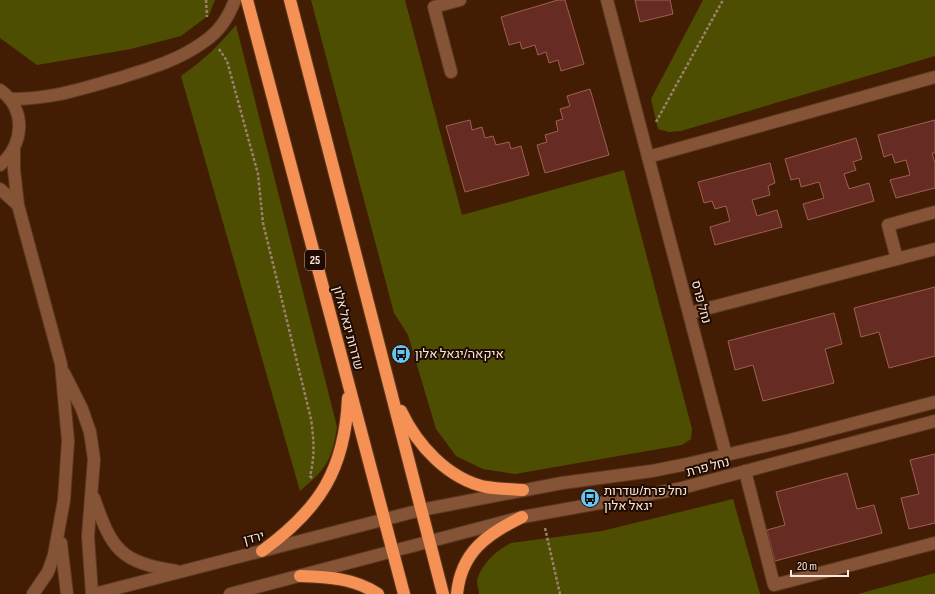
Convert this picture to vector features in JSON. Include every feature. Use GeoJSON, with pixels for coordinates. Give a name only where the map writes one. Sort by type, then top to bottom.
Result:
{"type":"FeatureCollection","features":[{"type":"Feature","properties":{"kind":"highway","name":"שדרות יגאל אלון"},"geometry":{"type":"LineString","coordinates":[[247,0],[404,594]]}},
{"type":"Feature","properties":{"kind":"highway","name":"שדרות יגאל אלון"},"geometry":{"type":"LineString","coordinates":[[290,0],[428,542],[443,594]]}},
{"type":"Feature","properties":{"kind":"highway"},"geometry":{"type":"LineString","coordinates":[[387,379],[409,429],[446,468],[464,479],[486,487],[523,490]]}},
{"type":"Feature","properties":{"kind":"highway"},"geometry":{"type":"LineString","coordinates":[[262,551],[296,523],[314,504],[326,486],[344,440],[348,385]]}},
{"type":"Feature","properties":{"kind":"highway"},"geometry":{"type":"LineString","coordinates":[[457,594],[458,582],[466,564],[479,543],[497,529],[522,517]]}},
{"type":"Feature","properties":{"kind":"highway"},"geometry":{"type":"LineString","coordinates":[[300,576],[348,580],[367,586],[378,594]]}},
{"type":"Feature","properties":{"kind":"street"},"geometry":{"type":"LineString","coordinates":[[10,99],[35,99],[60,95],[161,65],[179,58],[211,36],[219,28],[230,12],[235,0]]}},
{"type":"Feature","properties":{"kind":"street"},"geometry":{"type":"LineString","coordinates":[[452,72],[434,7],[460,0]]}},
{"type":"Feature","properties":{"kind":"street","name":"נחל פרס"},"geometry":{"type":"LineString","coordinates":[[607,0],[726,455]]}},
{"type":"Feature","properties":{"kind":"street"},"geometry":{"type":"LineString","coordinates":[[648,157],[935,77]]}},
{"type":"Feature","properties":{"kind":"street"},"geometry":{"type":"LineString","coordinates":[[0,90],[10,99],[19,118],[18,140],[14,150],[0,165]]}},
{"type":"Feature","properties":{"kind":"street"},"geometry":{"type":"LineString","coordinates":[[14,150],[14,170],[18,205],[61,364],[82,409],[90,432],[94,459],[88,536],[93,594]]}},
{"type":"Feature","properties":{"kind":"street"},"geometry":{"type":"LineString","coordinates":[[0,189],[18,205]]}},
{"type":"Feature","properties":{"kind":"street"},"geometry":{"type":"LineString","coordinates":[[897,259],[888,225],[935,212]]}},
{"type":"Feature","properties":{"kind":"street"},"geometry":{"type":"LineString","coordinates":[[690,313],[935,249]]}},
{"type":"Feature","properties":{"kind":"street"},"geometry":{"type":"LineString","coordinates":[[61,364],[68,441],[68,467],[61,526],[61,554],[67,594]]}},
{"type":"Feature","properties":{"kind":"street","name":"נחל פרת"},"geometry":{"type":"LineString","coordinates":[[421,510],[562,483],[652,471],[790,440],[935,402]]}},
{"type":"Feature","properties":{"kind":"street","name":"נחל פרת"},"geometry":{"type":"LineString","coordinates":[[393,552],[541,512],[643,496],[935,421]]}},
{"type":"Feature","properties":{"kind":"street"},"geometry":{"type":"LineString","coordinates":[[745,471],[774,585],[935,543]]}},
{"type":"Feature","properties":{"kind":"street"},"geometry":{"type":"LineString","coordinates":[[92,493],[105,529],[119,551],[134,561],[149,567],[181,572]]}},
{"type":"Feature","properties":{"kind":"street","name":"ירדן"},"geometry":{"type":"LineString","coordinates":[[93,594],[421,510]]}},
{"type":"Feature","properties":{"kind":"street"},"geometry":{"type":"LineString","coordinates":[[33,594],[48,572],[61,526]]}},
{"type":"Feature","properties":{"kind":"street"},"geometry":{"type":"LineString","coordinates":[[230,594],[393,552]]}},
{"type":"Feature","properties":{"kind":"path"},"geometry":{"type":"LineString","coordinates":[[206,0],[211,36],[227,61],[258,174],[263,223],[311,419],[315,444],[314,461],[310,476],[326,486]]}},
{"type":"Feature","properties":{"kind":"path"},"geometry":{"type":"LineString","coordinates":[[644,143],[724,0]]}},
{"type":"Feature","properties":{"kind":"path"},"geometry":{"type":"LineString","coordinates":[[541,512],[560,594]]}},
{"type":"Feature","properties":{"kind":"shaded area"},"geometry":{"type":"Polygon","coordinates":[[[0,0],[215,0],[209,15],[181,36],[131,49],[37,65],[0,38],[0,0]]]}},
{"type":"Feature","properties":{"kind":"shaded area"},"geometry":{"type":"Polygon","coordinates":[[[311,0],[405,0],[462,215],[624,170],[692,429],[691,439],[682,445],[515,474],[483,469],[456,456],[436,429],[408,335],[394,313],[311,0]]]}},
{"type":"Feature","properties":{"kind":"shaded area"},"geometry":{"type":"Polygon","coordinates":[[[703,0],[935,0],[935,56],[681,131],[669,132],[658,129],[651,99],[703,0]]]}},
{"type":"Feature","properties":{"kind":"shaded area"},"geometry":{"type":"Polygon","coordinates":[[[236,25],[337,427],[333,448],[326,464],[322,470],[300,491],[181,76],[197,64],[223,40],[236,25]]]}},
{"type":"Feature","properties":{"kind":"shaded area"},"geometry":{"type":"Polygon","coordinates":[[[733,499],[760,594],[479,594],[477,581],[482,569],[490,558],[511,543],[602,531],[733,499]]]}},
{"type":"Feature","properties":{"kind":"shaded area"},"geometry":{"type":"Polygon","coordinates":[[[935,573],[935,594],[858,594],[935,573]]]}},
{"type":"Feature","properties":{"kind":"building"},"geometry":{"type":"Polygon","coordinates":[[[558,0],[565,0],[584,64],[561,71],[558,60],[549,63],[546,52],[538,55],[535,45],[522,49],[520,42],[509,45],[501,17],[558,0]]]}},
{"type":"Feature","properties":{"kind":"building"},"geometry":{"type":"Polygon","coordinates":[[[635,0],[670,0],[673,14],[640,22],[635,0]]]}},
{"type":"Feature","properties":{"kind":"building"},"geometry":{"type":"Polygon","coordinates":[[[590,89],[609,155],[545,173],[537,145],[547,142],[545,135],[558,131],[556,121],[563,119],[560,109],[570,106],[567,96],[590,89]]]}},
{"type":"Feature","properties":{"kind":"building"},"geometry":{"type":"Polygon","coordinates":[[[470,120],[472,130],[482,127],[485,138],[493,136],[496,145],[509,142],[511,149],[521,146],[529,175],[465,192],[446,126],[470,120]]]}},
{"type":"Feature","properties":{"kind":"building"},"geometry":{"type":"Polygon","coordinates":[[[935,120],[935,153],[932,153],[935,163],[935,188],[896,198],[890,180],[910,175],[906,160],[895,163],[892,154],[884,157],[878,135],[935,120]]]}},
{"type":"Feature","properties":{"kind":"building"},"geometry":{"type":"Polygon","coordinates":[[[856,138],[862,159],[853,162],[856,170],[844,174],[849,189],[869,183],[874,201],[808,220],[803,204],[824,198],[819,182],[801,187],[799,178],[791,180],[785,159],[856,138]]]}},
{"type":"Feature","properties":{"kind":"building"},"geometry":{"type":"Polygon","coordinates":[[[770,163],[775,183],[768,186],[770,195],[752,200],[757,216],[777,210],[782,227],[715,245],[710,227],[730,221],[726,206],[715,209],[712,201],[704,203],[698,182],[770,163]]]}},
{"type":"Feature","properties":{"kind":"building"},"geometry":{"type":"Polygon","coordinates":[[[935,287],[935,356],[889,368],[879,332],[861,337],[854,308],[935,287]]]}},
{"type":"Feature","properties":{"kind":"building"},"geometry":{"type":"Polygon","coordinates":[[[834,313],[842,344],[825,349],[834,383],[763,401],[753,365],[735,370],[728,341],[834,313]]]}},
{"type":"Feature","properties":{"kind":"building"},"geometry":{"type":"Polygon","coordinates":[[[935,454],[935,523],[909,529],[901,498],[919,494],[910,460],[935,454]]]}},
{"type":"Feature","properties":{"kind":"building"},"geometry":{"type":"Polygon","coordinates":[[[847,473],[857,509],[874,505],[882,533],[775,561],[767,530],[785,525],[776,492],[847,473]]]}},
{"type":"Feature","properties":{"kind":"place","name":"איקאה/יגאל אלון"},"geometry":{"type":"Point","coordinates":[401,354]}},
{"type":"Feature","properties":{"kind":"place","name":"נחל פרת/שדרות יגאל אלון"},"geometry":{"type":"Point","coordinates":[590,498]}}]}
